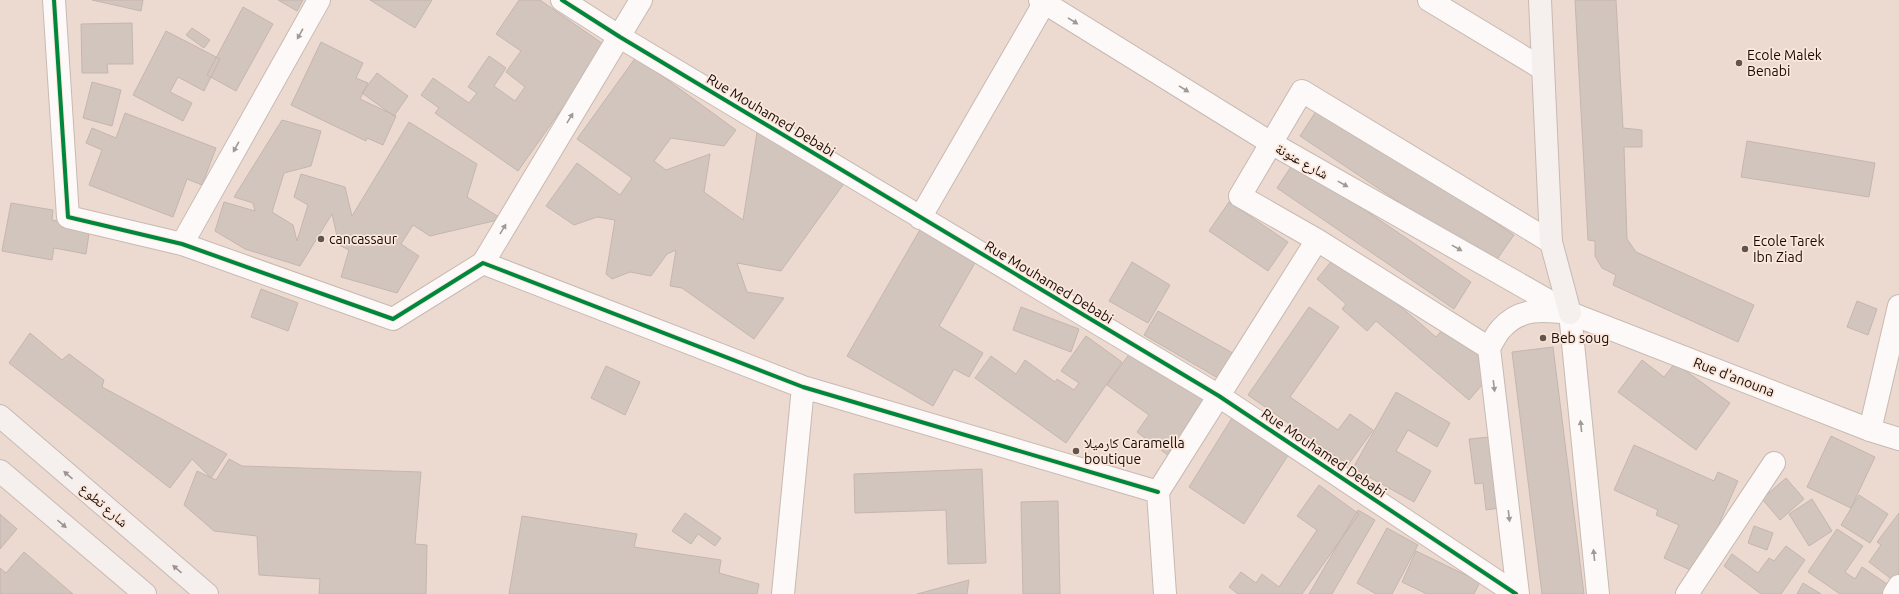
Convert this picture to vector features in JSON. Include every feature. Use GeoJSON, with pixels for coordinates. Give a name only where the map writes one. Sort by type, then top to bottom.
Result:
{"type":"FeatureCollection","features":[{"type":"Feature","properties":{"kind":"main road"},"geometry":{"type":"LineString","coordinates":[[1540,0],[1551,242],[1570,313]]}},
{"type":"Feature","properties":{"kind":"main road","name":"شارع تطوع"},"geometry":{"type":"LineString","coordinates":[[0,416],[207,594]]}},
{"type":"Feature","properties":{"kind":"main road"},"geometry":{"type":"LineString","coordinates":[[0,471],[145,594]]}},
{"type":"Feature","properties":{"kind":"street"},"geometry":{"type":"LineString","coordinates":[[54,0],[68,217],[182,244],[393,319],[483,263],[620,38],[641,0]]}},
{"type":"Feature","properties":{"kind":"street"},"geometry":{"type":"LineString","coordinates":[[182,244],[319,0]]}},
{"type":"Feature","properties":{"kind":"street","name":"Rue Mouhamed Debabi"},"geometry":{"type":"LineString","coordinates":[[562,0],[620,38],[1219,396],[1517,594]]}},
{"type":"Feature","properties":{"kind":"street"},"geometry":{"type":"LineString","coordinates":[[1430,0],[1543,69]]}},
{"type":"Feature","properties":{"kind":"street"},"geometry":{"type":"LineString","coordinates":[[920,218],[1043,1]]}},
{"type":"Feature","properties":{"kind":"street","name":"شارع عنونة"},"geometry":{"type":"LineString","coordinates":[[1043,1],[1271,143],[1570,313]]}},
{"type":"Feature","properties":{"kind":"street"},"geometry":{"type":"LineString","coordinates":[[1489,348],[1317,240],[1240,196],[1271,143],[1302,91],[1551,242]]}},
{"type":"Feature","properties":{"kind":"street"},"geometry":{"type":"LineString","coordinates":[[1165,594],[1158,492],[1317,240]]}},
{"type":"Feature","properties":{"kind":"street"},"geometry":{"type":"LineString","coordinates":[[483,263],[803,387],[1158,492]]}},
{"type":"Feature","properties":{"kind":"street"},"geometry":{"type":"LineString","coordinates":[[1870,430],[1899,306]]}},
{"type":"Feature","properties":{"kind":"street"},"geometry":{"type":"LineString","coordinates":[[1517,594],[1489,348],[1500,329],[1518,315],[1540,310],[1570,313],[1598,594]]}},
{"type":"Feature","properties":{"kind":"street","name":"Rue d'anouna"},"geometry":{"type":"LineString","coordinates":[[1570,313],[1870,430],[1899,439]]}},
{"type":"Feature","properties":{"kind":"street"},"geometry":{"type":"LineString","coordinates":[[783,594],[803,387]]}},
{"type":"Feature","properties":{"kind":"street"},"geometry":{"type":"LineString","coordinates":[[1687,594],[1774,463]]}},
{"type":"Feature","properties":{"kind":"street"},"geometry":{"type":"LineString","coordinates":[[1894,594],[1899,586]]}},
{"type":"Feature","properties":{"kind":"building"},"geometry":{"type":"Polygon","coordinates":[[[92,0],[143,0],[141,11],[92,0]]]}},
{"type":"Feature","properties":{"kind":"building"},"geometry":{"type":"Polygon","coordinates":[[[278,0],[303,0],[297,11],[278,0]]]}},
{"type":"Feature","properties":{"kind":"building"},"geometry":{"type":"Polygon","coordinates":[[[370,0],[432,0],[415,28],[370,0]]]}},
{"type":"Feature","properties":{"kind":"building"},"geometry":{"type":"Polygon","coordinates":[[[519,0],[540,0],[606,46],[518,171],[435,113],[439,108],[421,95],[433,78],[469,103],[477,93],[468,87],[489,56],[506,68],[494,86],[515,101],[525,87],[506,72],[521,51],[496,34],[519,0]]]}},
{"type":"Feature","properties":{"kind":"building"},"geometry":{"type":"Polygon","coordinates":[[[1575,0],[1616,0],[1623,128],[1642,130],[1642,147],[1624,147],[1627,239],[1636,252],[1754,305],[1738,342],[1613,285],[1616,275],[1602,268],[1595,256],[1595,241],[1588,240],[1575,0]]]}},
{"type":"Feature","properties":{"kind":"building"},"geometry":{"type":"Polygon","coordinates":[[[243,7],[273,24],[236,91],[207,75],[243,7]]]}},
{"type":"Feature","properties":{"kind":"building"},"geometry":{"type":"Polygon","coordinates":[[[132,23],[133,64],[107,64],[108,73],[82,73],[81,24],[132,23]]]}},
{"type":"Feature","properties":{"kind":"building"},"geometry":{"type":"Polygon","coordinates":[[[192,28],[210,40],[204,48],[186,35],[192,28]]]}},
{"type":"Feature","properties":{"kind":"building"},"geometry":{"type":"Polygon","coordinates":[[[166,31],[220,59],[204,91],[178,77],[170,92],[192,103],[183,121],[133,95],[166,31]]]}},
{"type":"Feature","properties":{"kind":"building"},"geometry":{"type":"Polygon","coordinates":[[[321,42],[363,63],[356,78],[368,83],[360,99],[396,116],[383,145],[367,138],[366,141],[291,105],[321,42]]]}},
{"type":"Feature","properties":{"kind":"building"},"geometry":{"type":"Polygon","coordinates":[[[636,57],[736,130],[724,146],[671,138],[654,161],[666,170],[710,154],[704,192],[743,220],[759,120],[845,182],[781,271],[737,263],[747,292],[784,298],[754,339],[682,288],[670,286],[676,250],[667,254],[651,276],[630,272],[612,279],[606,274],[615,220],[597,217],[574,225],[546,206],[577,163],[620,195],[632,178],[577,139],[636,57]]]}},
{"type":"Feature","properties":{"kind":"building"},"geometry":{"type":"Polygon","coordinates":[[[377,73],[408,96],[394,116],[362,93],[377,73]]]}},
{"type":"Feature","properties":{"kind":"building"},"geometry":{"type":"Polygon","coordinates":[[[92,82],[121,90],[112,126],[83,118],[92,82]]]}},
{"type":"Feature","properties":{"kind":"building"},"geometry":{"type":"Polygon","coordinates":[[[1320,105],[1514,235],[1493,265],[1300,136],[1320,105]]]}},
{"type":"Feature","properties":{"kind":"building"},"geometry":{"type":"Polygon","coordinates":[[[125,113],[216,148],[202,185],[187,179],[173,217],[89,185],[102,150],[86,143],[92,128],[116,138],[125,113]]]}},
{"type":"Feature","properties":{"kind":"building"},"geometry":{"type":"Polygon","coordinates":[[[282,120],[321,131],[311,166],[284,173],[272,212],[293,225],[297,241],[308,205],[294,197],[301,174],[345,187],[352,216],[409,122],[477,164],[467,197],[502,219],[430,236],[413,225],[401,244],[419,256],[397,293],[341,277],[349,250],[339,245],[332,214],[300,266],[245,249],[215,231],[224,202],[255,211],[253,203],[234,197],[282,120]]]}},
{"type":"Feature","properties":{"kind":"building"},"geometry":{"type":"Polygon","coordinates":[[[1747,141],[1875,163],[1869,197],[1741,177],[1747,141]]]}},
{"type":"Feature","properties":{"kind":"building"},"geometry":{"type":"Polygon","coordinates":[[[1294,162],[1471,282],[1454,309],[1277,188],[1294,162]]]}},
{"type":"Feature","properties":{"kind":"building"},"geometry":{"type":"Polygon","coordinates":[[[1229,202],[1288,242],[1268,271],[1209,231],[1229,202]]]}},
{"type":"Feature","properties":{"kind":"building"},"geometry":{"type":"Polygon","coordinates":[[[11,203],[53,210],[52,220],[90,227],[86,254],[54,248],[52,260],[2,251],[11,203]]]}},
{"type":"Feature","properties":{"kind":"building"},"geometry":{"type":"Polygon","coordinates":[[[925,221],[976,261],[939,326],[983,353],[969,377],[954,369],[933,406],[847,356],[925,221]]]}},
{"type":"Feature","properties":{"kind":"building"},"geometry":{"type":"Polygon","coordinates":[[[1338,253],[1436,337],[1451,320],[1502,362],[1469,400],[1376,321],[1367,331],[1342,309],[1346,304],[1317,279],[1338,253]]]}},
{"type":"Feature","properties":{"kind":"building"},"geometry":{"type":"Polygon","coordinates":[[[1132,262],[1170,285],[1148,323],[1109,301],[1132,262]]]}},
{"type":"Feature","properties":{"kind":"building"},"geometry":{"type":"Polygon","coordinates":[[[261,289],[298,303],[288,331],[251,317],[261,289]]]}},
{"type":"Feature","properties":{"kind":"building"},"geometry":{"type":"Polygon","coordinates":[[[1857,301],[1877,309],[1868,335],[1847,327],[1857,301]]]}},
{"type":"Feature","properties":{"kind":"building"},"geometry":{"type":"Polygon","coordinates":[[[1021,307],[1079,329],[1071,352],[1013,330],[1021,307]]]}},
{"type":"Feature","properties":{"kind":"building"},"geometry":{"type":"Polygon","coordinates":[[[1309,307],[1339,327],[1290,397],[1338,430],[1350,414],[1373,430],[1348,465],[1248,395],[1309,307]]]}},
{"type":"Feature","properties":{"kind":"building"},"geometry":{"type":"Polygon","coordinates":[[[1158,311],[1238,356],[1223,381],[1144,335],[1158,311]]]}},
{"type":"Feature","properties":{"kind":"building"},"geometry":{"type":"Polygon","coordinates":[[[30,333],[62,360],[69,354],[104,380],[102,387],[227,454],[211,478],[192,459],[170,488],[9,363],[30,333]]]}},
{"type":"Feature","properties":{"kind":"building"},"geometry":{"type":"Polygon","coordinates":[[[1086,336],[1122,362],[1066,443],[975,378],[991,356],[1016,374],[1025,360],[1055,382],[1057,379],[1074,390],[1079,383],[1061,371],[1086,336]]]}},
{"type":"Feature","properties":{"kind":"building"},"geometry":{"type":"Polygon","coordinates":[[[1553,347],[1584,594],[1542,594],[1512,352],[1553,347]]]}},
{"type":"Feature","properties":{"kind":"building"},"geometry":{"type":"Polygon","coordinates":[[[1130,353],[1152,370],[1162,356],[1214,394],[1169,456],[1137,432],[1149,415],[1107,385],[1130,353]]]}},
{"type":"Feature","properties":{"kind":"building"},"geometry":{"type":"Polygon","coordinates":[[[1642,360],[1664,377],[1675,363],[1730,403],[1696,450],[1618,392],[1642,360]]]}},
{"type":"Feature","properties":{"kind":"building"},"geometry":{"type":"Polygon","coordinates":[[[606,366],[640,382],[625,415],[591,398],[606,366]]]}},
{"type":"Feature","properties":{"kind":"building"},"geometry":{"type":"Polygon","coordinates":[[[1396,392],[1450,423],[1437,447],[1408,430],[1396,451],[1431,471],[1414,502],[1353,468],[1396,392]]]}},
{"type":"Feature","properties":{"kind":"building"},"geometry":{"type":"Polygon","coordinates":[[[1232,418],[1256,434],[1294,446],[1244,524],[1189,487],[1232,418]]]}},
{"type":"Feature","properties":{"kind":"building"},"geometry":{"type":"Polygon","coordinates":[[[1831,436],[1875,457],[1851,508],[1807,487],[1831,436]]]}},
{"type":"Feature","properties":{"kind":"building"},"geometry":{"type":"Polygon","coordinates":[[[1490,437],[1506,507],[1486,510],[1483,483],[1475,484],[1469,439],[1490,437]]]}},
{"type":"Feature","properties":{"kind":"building"},"geometry":{"type":"Polygon","coordinates":[[[1634,445],[1714,481],[1718,472],[1738,481],[1697,573],[1664,558],[1679,525],[1656,515],[1658,510],[1614,490],[1634,445]]]}},
{"type":"Feature","properties":{"kind":"building"},"geometry":{"type":"Polygon","coordinates":[[[229,459],[242,466],[421,472],[415,544],[427,545],[426,594],[319,594],[320,579],[259,575],[257,536],[214,531],[184,505],[197,471],[216,480],[229,459]]]}},
{"type":"Feature","properties":{"kind":"building"},"geometry":{"type":"Polygon","coordinates":[[[982,469],[986,563],[948,564],[946,510],[855,513],[854,474],[982,469]]]}},
{"type":"Feature","properties":{"kind":"building"},"geometry":{"type":"Polygon","coordinates":[[[1786,478],[1804,499],[1780,520],[1762,499],[1786,478]]]}},
{"type":"Feature","properties":{"kind":"building"},"geometry":{"type":"Polygon","coordinates":[[[1319,485],[1359,514],[1302,594],[1238,594],[1229,587],[1241,572],[1256,583],[1262,574],[1279,587],[1317,530],[1297,516],[1319,485]]]}},
{"type":"Feature","properties":{"kind":"building"},"geometry":{"type":"Polygon","coordinates":[[[1859,495],[1888,514],[1870,543],[1841,525],[1859,495]]]}},
{"type":"Feature","properties":{"kind":"building"},"geometry":{"type":"Polygon","coordinates":[[[1812,499],[1832,531],[1809,546],[1789,514],[1812,499]]]}},
{"type":"Feature","properties":{"kind":"building"},"geometry":{"type":"Polygon","coordinates":[[[1058,501],[1060,594],[1023,594],[1021,502],[1058,501]]]}},
{"type":"Feature","properties":{"kind":"building"},"geometry":{"type":"Polygon","coordinates":[[[1358,510],[1375,520],[1332,594],[1309,594],[1358,510]]]}},
{"type":"Feature","properties":{"kind":"building"},"geometry":{"type":"Polygon","coordinates":[[[685,513],[721,538],[715,546],[698,534],[691,544],[672,531],[685,513]]]}},
{"type":"Feature","properties":{"kind":"building"},"geometry":{"type":"Polygon","coordinates":[[[1899,513],[1899,575],[1894,581],[1869,562],[1881,545],[1877,542],[1899,513]]]}},
{"type":"Feature","properties":{"kind":"building"},"geometry":{"type":"Polygon","coordinates":[[[0,514],[17,529],[0,549],[0,514]]]}},
{"type":"Feature","properties":{"kind":"building"},"geometry":{"type":"Polygon","coordinates":[[[522,516],[637,534],[634,547],[721,560],[719,573],[759,584],[757,594],[509,594],[522,516]]]}},
{"type":"Feature","properties":{"kind":"building"},"geometry":{"type":"Polygon","coordinates":[[[1754,526],[1773,533],[1767,550],[1748,543],[1754,526]]]}},
{"type":"Feature","properties":{"kind":"building"},"geometry":{"type":"Polygon","coordinates":[[[1387,528],[1418,545],[1392,594],[1376,594],[1357,583],[1387,528]]]}},
{"type":"Feature","properties":{"kind":"building"},"geometry":{"type":"Polygon","coordinates":[[[1837,529],[1863,546],[1845,572],[1855,579],[1862,567],[1890,586],[1885,594],[1840,594],[1808,572],[1837,529]]]}},
{"type":"Feature","properties":{"kind":"building"},"geometry":{"type":"Polygon","coordinates":[[[1786,546],[1805,560],[1781,594],[1761,594],[1724,566],[1732,554],[1758,573],[1769,558],[1774,561],[1786,546]]]}},
{"type":"Feature","properties":{"kind":"building"},"geometry":{"type":"Polygon","coordinates":[[[1416,551],[1480,582],[1474,594],[1427,594],[1402,582],[1416,551]]]}},
{"type":"Feature","properties":{"kind":"building"},"geometry":{"type":"Polygon","coordinates":[[[24,552],[73,594],[0,594],[0,568],[6,573],[24,552]]]}},
{"type":"Feature","properties":{"kind":"building"},"geometry":{"type":"Polygon","coordinates":[[[969,580],[967,594],[917,594],[969,580]]]}},
{"type":"Feature","properties":{"kind":"building"},"geometry":{"type":"Polygon","coordinates":[[[1803,583],[1821,594],[1797,594],[1803,583]]]}},
{"type":"Feature","properties":{"kind":"cycle path"},"geometry":{"type":"LineString","coordinates":[[54,0],[68,217],[182,244],[393,319],[483,263],[803,387],[1158,492]]}},
{"type":"Feature","properties":{"kind":"cycle path"},"geometry":{"type":"LineString","coordinates":[[562,0],[620,37],[1219,396],[1516,594]]}},
{"type":"Feature","properties":{"kind":"place","name":"Ecole Malek Benabi"},"geometry":{"type":"Point","coordinates":[1739,63]}},
{"type":"Feature","properties":{"kind":"place","name":"cancassaur"},"geometry":{"type":"Point","coordinates":[321,239]}},
{"type":"Feature","properties":{"kind":"place","name":"Ecole Tarek Ibn Ziad"},"geometry":{"type":"Point","coordinates":[1745,249]}},
{"type":"Feature","properties":{"kind":"place","name":"Beb soug"},"geometry":{"type":"Point","coordinates":[1543,338]}},
{"type":"Feature","properties":{"kind":"place","name":"كارميلا Caramella boutique"},"geometry":{"type":"Point","coordinates":[1076,451]}}]}
